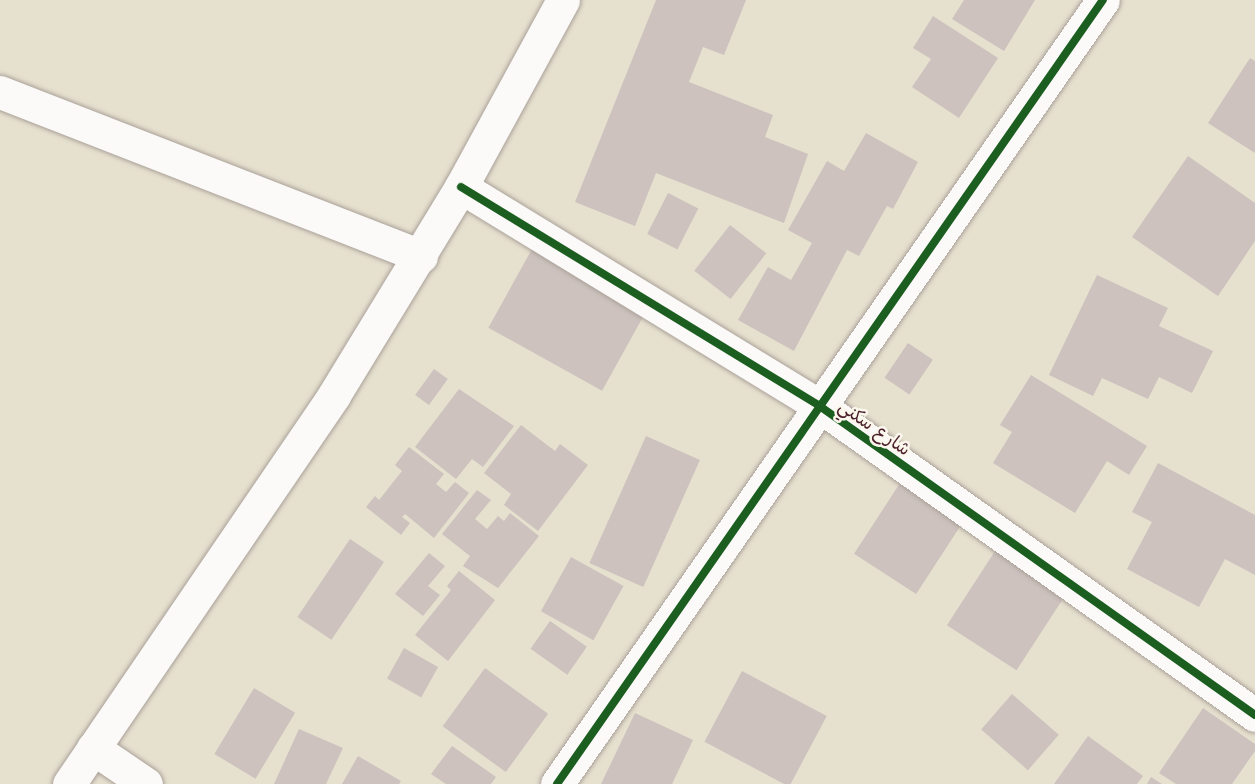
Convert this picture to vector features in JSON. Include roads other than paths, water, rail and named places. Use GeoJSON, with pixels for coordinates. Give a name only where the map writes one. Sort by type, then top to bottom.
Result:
{"type":"FeatureCollection","features":[{"type":"Feature","properties":{"kind":"street"},"geometry":{"type":"LineString","coordinates":[[69,784],[334,395],[462,187],[563,0]]}},
{"type":"Feature","properties":{"kind":"street"},"geometry":{"type":"LineString","coordinates":[[557,784],[1103,0]]}},
{"type":"Feature","properties":{"kind":"street"},"geometry":{"type":"LineString","coordinates":[[0,92],[421,256]]}},
{"type":"Feature","properties":{"kind":"street","name":"شارع سكني"},"geometry":{"type":"LineString","coordinates":[[462,187],[821,407],[1255,714]]}},
{"type":"Feature","properties":{"kind":"street"},"geometry":{"type":"LineString","coordinates":[[93,748],[146,784]]}}]}
